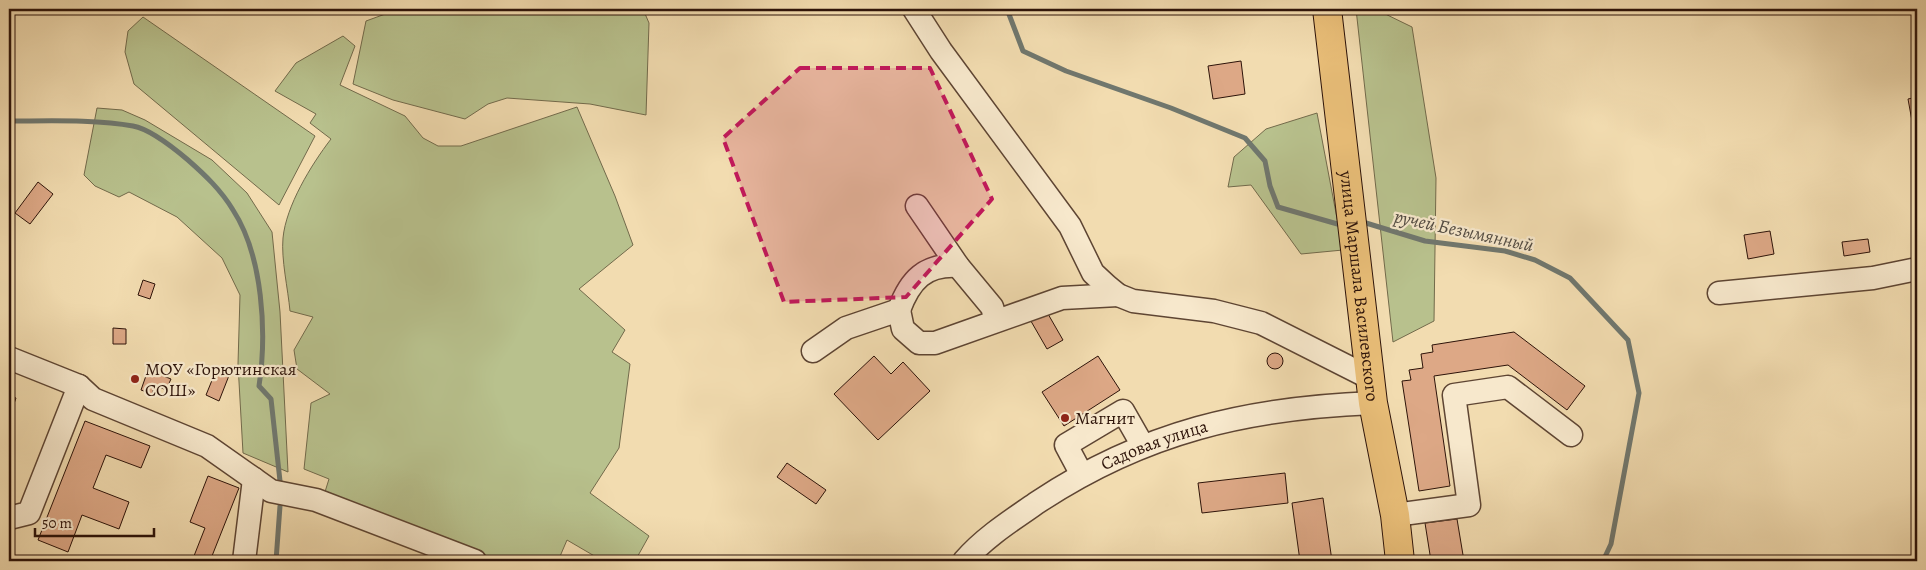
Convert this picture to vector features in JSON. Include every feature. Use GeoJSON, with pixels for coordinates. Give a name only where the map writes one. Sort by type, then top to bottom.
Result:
{"type":"FeatureCollection","features":[{"type":"Feature","properties":{"kind":"main road","name":"улица Маршала Василевского"},"geometry":{"type":"LineString","coordinates":[[1326,9],[1372,390],[1395,515],[1400,561]]}},
{"type":"Feature","properties":{"kind":"street"},"geometry":{"type":"LineString","coordinates":[[914,9],[941,51],[1070,226],[1093,273],[1118,295],[1133,301],[1214,310],[1261,323],[1372,390]]}},
{"type":"Feature","properties":{"kind":"street"},"geometry":{"type":"LineString","coordinates":[[917,206],[958,266],[992,307],[996,320]]}},
{"type":"Feature","properties":{"kind":"street"},"geometry":{"type":"LineString","coordinates":[[958,266],[940,265],[922,274],[906,291],[899,310],[903,329],[919,343],[934,343],[1062,298],[1118,295]]}},
{"type":"Feature","properties":{"kind":"street"},"geometry":{"type":"LineString","coordinates":[[1720,293],[1873,278],[1917,269]]}},
{"type":"Feature","properties":{"kind":"street"},"geometry":{"type":"LineString","coordinates":[[813,351],[846,328],[899,310]]}},
{"type":"Feature","properties":{"kind":"street"},"geometry":{"type":"LineString","coordinates":[[9,358],[79,386],[93,399],[207,446],[271,491],[316,500],[475,561]]}},
{"type":"Feature","properties":{"kind":"street"},"geometry":{"type":"LineString","coordinates":[[9,518],[29,513],[79,386]]}},
{"type":"Feature","properties":{"kind":"street"},"geometry":{"type":"LineString","coordinates":[[1395,515],[1469,505],[1454,395],[1508,388],[1571,435]]}},
{"type":"Feature","properties":{"kind":"street","name":"Садовая улица"},"geometry":{"type":"LineString","coordinates":[[964,561],[993,533],[1082,475],[1143,446],[1188,430],[1251,415],[1324,405],[1372,390]]}},
{"type":"Feature","properties":{"kind":"street"},"geometry":{"type":"LineString","coordinates":[[1082,475],[1066,445],[1123,411],[1143,446]]}},
{"type":"Feature","properties":{"kind":"street"},"geometry":{"type":"LineString","coordinates":[[244,561],[254,479]]}},
{"type":"Feature","properties":{"kind":"highlighted area"},"geometry":{"type":"Polygon","coordinates":[[[800,68],[930,68],[992,199],[906,297],[784,302],[723,138],[800,68]]]}},
{"type":"Feature","properties":{"kind":"green space"},"geometry":{"type":"Polygon","coordinates":[[[399,9],[643,9],[649,23],[646,115],[590,104],[507,98],[488,104],[465,119],[393,100],[353,84],[366,21],[399,9]]]}},
{"type":"Feature","properties":{"kind":"green space"},"geometry":{"type":"Polygon","coordinates":[[[1356,9],[1375,9],[1412,27],[1436,178],[1434,321],[1393,342],[1356,9]]]}},
{"type":"Feature","properties":{"kind":"green space"},"geometry":{"type":"Polygon","coordinates":[[[143,17],[315,136],[279,205],[134,84],[125,52],[128,31],[143,17]]]}},
{"type":"Feature","properties":{"kind":"green space"},"geometry":{"type":"Polygon","coordinates":[[[343,36],[355,46],[340,85],[405,116],[423,138],[438,146],[461,146],[577,107],[615,196],[633,245],[579,289],[625,330],[612,352],[630,364],[619,448],[590,493],[649,536],[635,561],[603,561],[567,540],[558,561],[497,561],[324,495],[329,479],[304,469],[311,403],[330,394],[297,369],[294,350],[313,317],[290,311],[284,265],[283,238],[294,199],[315,161],[331,139],[310,123],[316,114],[275,91],[296,63],[343,36]]]}},
{"type":"Feature","properties":{"kind":"green space"},"geometry":{"type":"Polygon","coordinates":[[[97,108],[122,110],[145,120],[212,160],[247,193],[272,232],[280,312],[288,472],[243,453],[238,364],[240,295],[222,258],[177,217],[129,192],[119,197],[95,186],[84,175],[97,108]]]}},
{"type":"Feature","properties":{"kind":"green space"},"geometry":{"type":"Polygon","coordinates":[[[1317,113],[1343,250],[1301,254],[1251,185],[1228,187],[1234,157],[1266,129],[1317,113]]]}},
{"type":"Feature","properties":{"kind":"building"},"geometry":{"type":"Polygon","coordinates":[[[1917,54],[1917,73],[1914,73],[1912,55],[1917,54]]]}},
{"type":"Feature","properties":{"kind":"building"},"geometry":{"type":"Polygon","coordinates":[[[1241,61],[1245,94],[1213,99],[1208,66],[1241,61]]]}},
{"type":"Feature","properties":{"kind":"building"},"geometry":{"type":"Polygon","coordinates":[[[1917,97],[1917,120],[1912,121],[1908,99],[1917,97]]]}},
{"type":"Feature","properties":{"kind":"building"},"geometry":{"type":"Polygon","coordinates":[[[38,182],[53,194],[30,224],[15,213],[38,182]]]}},
{"type":"Feature","properties":{"kind":"building"},"geometry":{"type":"Polygon","coordinates":[[[1770,231],[1774,254],[1748,259],[1744,235],[1770,231]]]}},
{"type":"Feature","properties":{"kind":"building"},"geometry":{"type":"Polygon","coordinates":[[[1868,239],[1870,252],[1844,256],[1842,242],[1868,239]]]}},
{"type":"Feature","properties":{"kind":"building"},"geometry":{"type":"Polygon","coordinates":[[[143,280],[155,284],[150,299],[138,295],[143,280]]]}},
{"type":"Feature","properties":{"kind":"building"},"geometry":{"type":"Polygon","coordinates":[[[1044,307],[1063,340],[1047,349],[1028,316],[1044,307]]]}},
{"type":"Feature","properties":{"kind":"building"},"geometry":{"type":"Polygon","coordinates":[[[113,328],[126,329],[126,344],[113,344],[113,328]]]}},
{"type":"Feature","properties":{"kind":"building"},"geometry":{"type":"Polygon","coordinates":[[[1514,332],[1585,386],[1567,410],[1508,365],[1434,376],[1450,486],[1419,491],[1402,381],[1411,380],[1409,370],[1423,368],[1421,354],[1433,352],[1432,345],[1514,332]]]}},
{"type":"Feature","properties":{"kind":"building"},"geometry":{"type":"Polygon","coordinates":[[[1275,353],[1281,355],[1283,361],[1281,367],[1275,369],[1269,367],[1267,361],[1269,355],[1275,353]]]}},
{"type":"Feature","properties":{"kind":"building"},"geometry":{"type":"Polygon","coordinates":[[[874,356],[891,374],[903,362],[930,391],[878,440],[834,394],[874,356]]]}},
{"type":"Feature","properties":{"kind":"building"},"geometry":{"type":"Polygon","coordinates":[[[1098,356],[1120,390],[1064,426],[1042,392],[1098,356]]]}},
{"type":"Feature","properties":{"kind":"building"},"geometry":{"type":"Polygon","coordinates":[[[217,368],[230,373],[219,401],[206,395],[217,368]]]}},
{"type":"Feature","properties":{"kind":"building"},"geometry":{"type":"Polygon","coordinates":[[[148,370],[171,379],[166,390],[155,385],[152,394],[141,390],[148,370]]]}},
{"type":"Feature","properties":{"kind":"building"},"geometry":{"type":"Polygon","coordinates":[[[9,395],[16,398],[9,418],[9,395]]]}},
{"type":"Feature","properties":{"kind":"building"},"geometry":{"type":"Polygon","coordinates":[[[85,421],[150,446],[141,468],[106,455],[93,488],[129,502],[119,529],[82,515],[68,552],[38,540],[85,421]]]}},
{"type":"Feature","properties":{"kind":"building"},"geometry":{"type":"Polygon","coordinates":[[[787,463],[826,490],[816,504],[777,477],[787,463]]]}},
{"type":"Feature","properties":{"kind":"building"},"geometry":{"type":"Polygon","coordinates":[[[1285,473],[1288,503],[1202,513],[1198,483],[1285,473]]]}},
{"type":"Feature","properties":{"kind":"building"},"geometry":{"type":"Polygon","coordinates":[[[208,476],[239,488],[210,561],[192,561],[205,528],[190,522],[208,476]]]}},
{"type":"Feature","properties":{"kind":"building"},"geometry":{"type":"Polygon","coordinates":[[[1323,498],[1332,561],[1300,561],[1292,503],[1323,498]]]}},
{"type":"Feature","properties":{"kind":"building"},"geometry":{"type":"Polygon","coordinates":[[[1457,519],[1464,561],[1431,561],[1425,523],[1457,519]]]}},
{"type":"Feature","properties":{"kind":"waterway","name":"ручей Безымянный"},"geometry":{"type":"LineString","coordinates":[[1007,9],[1023,51],[1066,71],[1171,108],[1245,138],[1265,161],[1270,186],[1278,207],[1341,225]]}},
{"type":"Feature","properties":{"kind":"waterway"},"geometry":{"type":"LineString","coordinates":[[9,121],[88,121],[140,128],[162,140],[183,156],[207,177],[223,196],[243,229],[257,272],[263,343],[259,386],[271,399],[280,481]]}},
{"type":"Feature","properties":{"kind":"waterway","name":"ручей Безымянный"},"geometry":{"type":"LineString","coordinates":[[1366,223],[1425,241],[1505,251],[1535,260],[1570,278],[1628,340],[1639,393],[1611,544],[1603,561]]}},
{"type":"Feature","properties":{"kind":"waterway"},"geometry":{"type":"LineString","coordinates":[[276,561],[280,506]]}},
{"type":"Feature","properties":{"kind":"place","name":"МОУ «Горютинская СОШ»"},"geometry":{"type":"Point","coordinates":[135,379]}},
{"type":"Feature","properties":{"kind":"place","name":"Магнит"},"geometry":{"type":"Point","coordinates":[1065,418]}}]}
